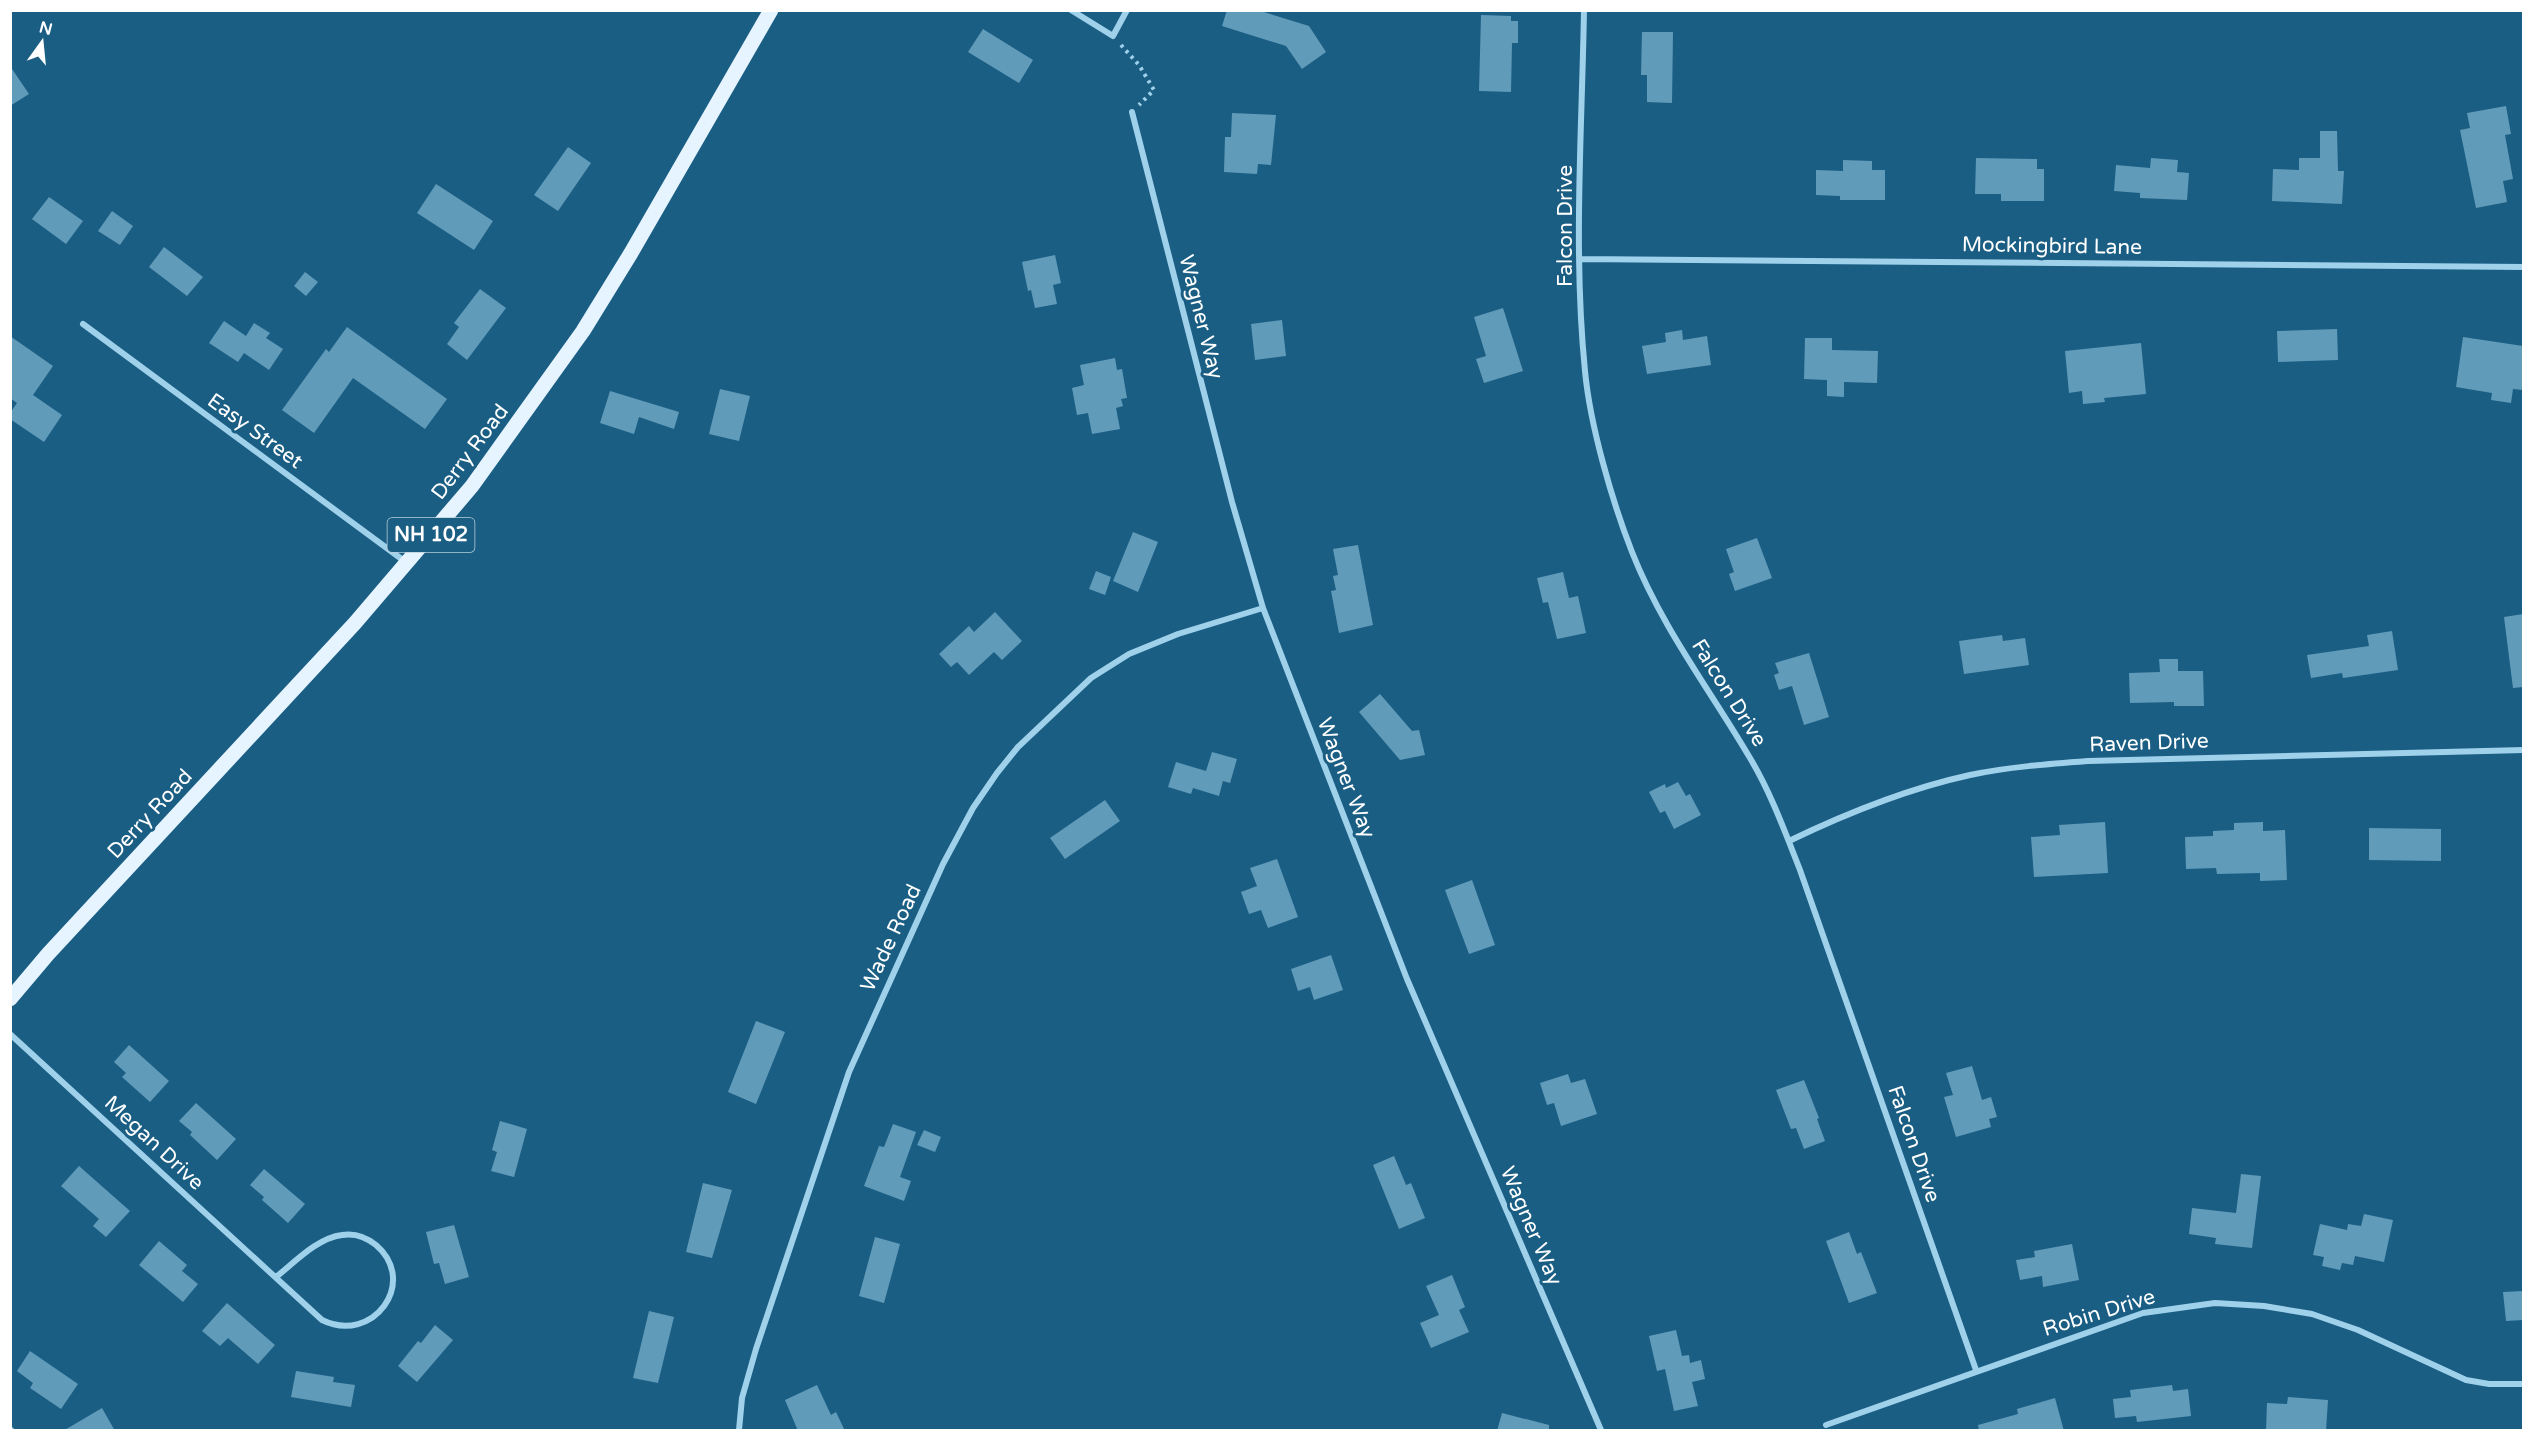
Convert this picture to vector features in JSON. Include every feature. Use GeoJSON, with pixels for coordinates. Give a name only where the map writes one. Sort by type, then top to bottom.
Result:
{"type":"FeatureCollection","features":[{"type":"Feature","properties":{"kind":"main road","name":"Derry Road"},"geometry":{"type":"LineString","coordinates":[[10,999],[48,954],[355,624],[472,486],[583,331],[632,253],[771,10]]}},
{"type":"Feature","properties":{"kind":"street"},"geometry":{"type":"LineString","coordinates":[[1071,10],[1113,36],[1127,10]]}},
{"type":"Feature","properties":{"kind":"street","name":"Falcon Drive"},"geometry":{"type":"LineString","coordinates":[[1584,10],[1580,259],[1585,372],[1616,507],[1632,552],[1652,596],[1774,802],[1976,1370]]}},
{"type":"Feature","properties":{"kind":"street","name":"Wagner Way"},"geometry":{"type":"LineString","coordinates":[[1131,112],[1232,502],[1263,608],[1411,989],[1601,1431]]}},
{"type":"Feature","properties":{"kind":"street","name":"Mockingbird Lane"},"geometry":{"type":"LineString","coordinates":[[1580,259],[2523,267]]}},
{"type":"Feature","properties":{"kind":"street","name":"Easy Street"},"geometry":{"type":"LineString","coordinates":[[83,324],[408,563]]}},
{"type":"Feature","properties":{"kind":"street","name":"Wade Road"},"geometry":{"type":"LineString","coordinates":[[739,1431],[742,1398],[756,1349],[849,1072],[943,864],[973,808],[997,772],[1018,747],[1091,678],[1130,654],[1158,642],[1263,608]]}},
{"type":"Feature","properties":{"kind":"street","name":"Raven Drive"},"geometry":{"type":"LineString","coordinates":[[1789,841],[1877,802],[1970,775],[2018,767],[2088,761],[2523,750]]}},
{"type":"Feature","properties":{"kind":"street","name":"Megan Drive"},"geometry":{"type":"LineString","coordinates":[[10,1034],[322,1320],[334,1326],[352,1327],[367,1322],[379,1314],[392,1289],[391,1269],[381,1250],[369,1240],[357,1235],[330,1238],[276,1277]]}},
{"type":"Feature","properties":{"kind":"street","name":"Robin Drive"},"geometry":{"type":"LineString","coordinates":[[1826,1425],[2142,1312],[2216,1303],[2264,1306],[2312,1314],[2358,1330],[2422,1362],[2466,1380],[2489,1384],[2523,1384]]}},
{"type":"Feature","properties":{"kind":"path"},"geometry":{"type":"LineString","coordinates":[[1113,36],[1139,65],[1154,90],[1131,112]]}},
{"type":"Feature","properties":{"kind":"building"},"geometry":{"type":"Polygon","coordinates":[[[1227,10],[1257,10],[1309,26],[1326,52],[1302,69],[1286,46],[1222,26],[1227,10]]]}},
{"type":"Feature","properties":{"kind":"building"},"geometry":{"type":"Polygon","coordinates":[[[1481,15],[1511,16],[1511,21],[1518,21],[1518,43],[1512,43],[1511,92],[1479,91],[1481,15]]]}},
{"type":"Feature","properties":{"kind":"building"},"geometry":{"type":"Polygon","coordinates":[[[983,29],[1033,60],[1019,83],[968,52],[983,29]]]}},
{"type":"Feature","properties":{"kind":"building"},"geometry":{"type":"Polygon","coordinates":[[[1642,32],[1673,32],[1672,103],[1647,102],[1647,75],[1641,75],[1642,32]]]}},
{"type":"Feature","properties":{"kind":"building"},"geometry":{"type":"Polygon","coordinates":[[[10,66],[29,94],[10,106],[10,66]]]}},
{"type":"Feature","properties":{"kind":"building"},"geometry":{"type":"Polygon","coordinates":[[[2506,106],[2511,134],[2505,135],[2513,179],[2503,181],[2507,202],[2476,208],[2460,130],[2470,128],[2467,113],[2506,106]]]}},
{"type":"Feature","properties":{"kind":"building"},"geometry":{"type":"Polygon","coordinates":[[[1232,113],[1276,115],[1271,165],[1258,164],[1257,174],[1224,172],[1225,137],[1231,137],[1232,113]]]}},
{"type":"Feature","properties":{"kind":"building"},"geometry":{"type":"Polygon","coordinates":[[[2320,131],[2337,131],[2338,171],[2344,171],[2342,204],[2272,201],[2273,169],[2299,170],[2299,158],[2320,158],[2320,131]]]}},
{"type":"Feature","properties":{"kind":"building"},"geometry":{"type":"Polygon","coordinates":[[[568,147],[591,163],[558,211],[534,195],[568,147]]]}},
{"type":"Feature","properties":{"kind":"building"},"geometry":{"type":"Polygon","coordinates":[[[1976,158],[2037,159],[2037,169],[2044,169],[2044,201],[2001,201],[2001,194],[1975,194],[1976,158]]]}},
{"type":"Feature","properties":{"kind":"building"},"geometry":{"type":"Polygon","coordinates":[[[2151,158],[2178,160],[2177,172],[2189,173],[2187,200],[2140,198],[2140,193],[2114,191],[2116,165],[2150,168],[2151,158]]]}},
{"type":"Feature","properties":{"kind":"building"},"geometry":{"type":"Polygon","coordinates":[[[1843,160],[1872,161],[1872,170],[1885,170],[1885,200],[1840,200],[1840,196],[1816,195],[1816,170],[1843,171],[1843,160]]]}},
{"type":"Feature","properties":{"kind":"building"},"geometry":{"type":"Polygon","coordinates":[[[436,184],[493,221],[474,250],[417,213],[436,184]]]}},
{"type":"Feature","properties":{"kind":"building"},"geometry":{"type":"Polygon","coordinates":[[[49,197],[83,221],[66,244],[32,219],[49,197]]]}},
{"type":"Feature","properties":{"kind":"building"},"geometry":{"type":"Polygon","coordinates":[[[112,211],[133,226],[120,245],[98,231],[112,211]]]}},
{"type":"Feature","properties":{"kind":"building"},"geometry":{"type":"Polygon","coordinates":[[[164,247],[203,277],[187,296],[149,267],[164,247]]]}},
{"type":"Feature","properties":{"kind":"building"},"geometry":{"type":"Polygon","coordinates":[[[1055,255],[1061,283],[1053,285],[1057,304],[1035,308],[1031,290],[1028,291],[1022,262],[1055,255]]]}},
{"type":"Feature","properties":{"kind":"building"},"geometry":{"type":"Polygon","coordinates":[[[305,272],[318,282],[306,296],[294,286],[305,272]]]}},
{"type":"Feature","properties":{"kind":"building"},"geometry":{"type":"Polygon","coordinates":[[[480,289],[506,308],[467,360],[447,344],[459,327],[454,323],[480,289]]]}},
{"type":"Feature","properties":{"kind":"building"},"geometry":{"type":"Polygon","coordinates":[[[1503,308],[1523,371],[1484,383],[1476,359],[1486,356],[1474,317],[1503,308]]]}},
{"type":"Feature","properties":{"kind":"building"},"geometry":{"type":"Polygon","coordinates":[[[1282,320],[1286,356],[1255,360],[1251,324],[1282,320]]]}},
{"type":"Feature","properties":{"kind":"building"},"geometry":{"type":"Polygon","coordinates":[[[224,321],[246,336],[254,323],[270,333],[266,338],[283,349],[269,370],[244,353],[238,362],[209,343],[224,321]]]}},
{"type":"Feature","properties":{"kind":"building"},"geometry":{"type":"Polygon","coordinates":[[[347,327],[447,399],[425,429],[353,378],[314,433],[282,410],[326,349],[329,352],[347,327]]]}},
{"type":"Feature","properties":{"kind":"building"},"geometry":{"type":"Polygon","coordinates":[[[2337,329],[2338,360],[2278,362],[2277,331],[2337,329]]]}},
{"type":"Feature","properties":{"kind":"building"},"geometry":{"type":"Polygon","coordinates":[[[1682,330],[1683,340],[1707,336],[1711,365],[1647,374],[1642,346],[1666,342],[1665,333],[1682,330]]]}},
{"type":"Feature","properties":{"kind":"building"},"geometry":{"type":"Polygon","coordinates":[[[10,336],[53,366],[33,395],[62,415],[44,442],[10,419],[10,413],[17,403],[10,398],[10,336]]]}},
{"type":"Feature","properties":{"kind":"building"},"geometry":{"type":"Polygon","coordinates":[[[2463,337],[2523,346],[2523,390],[2513,389],[2511,403],[2491,400],[2492,393],[2456,387],[2463,337]]]}},
{"type":"Feature","properties":{"kind":"building"},"geometry":{"type":"Polygon","coordinates":[[[1805,338],[1832,338],[1832,350],[1878,351],[1877,383],[1844,382],[1844,397],[1827,396],[1827,380],[1804,379],[1805,338]]]}},
{"type":"Feature","properties":{"kind":"building"},"geometry":{"type":"Polygon","coordinates":[[[2141,343],[2146,394],[2104,398],[2105,402],[2083,404],[2082,391],[2069,393],[2065,351],[2141,343]]]}},
{"type":"Feature","properties":{"kind":"building"},"geometry":{"type":"Polygon","coordinates":[[[1115,358],[1117,370],[1122,369],[1127,398],[1121,399],[1123,406],[1116,408],[1120,429],[1092,434],[1088,413],[1077,415],[1072,388],[1084,385],[1080,365],[1115,358]]]}},
{"type":"Feature","properties":{"kind":"building"},"geometry":{"type":"Polygon","coordinates":[[[720,389],[750,396],[739,441],[709,434],[720,389]]]}},
{"type":"Feature","properties":{"kind":"building"},"geometry":{"type":"Polygon","coordinates":[[[610,391],[679,412],[674,429],[639,417],[634,434],[600,423],[610,391]]]}},
{"type":"Feature","properties":{"kind":"building"},"geometry":{"type":"Polygon","coordinates":[[[1133,532],[1158,542],[1138,592],[1113,581],[1133,532]]]}},
{"type":"Feature","properties":{"kind":"building"},"geometry":{"type":"Polygon","coordinates":[[[1757,538],[1772,578],[1735,591],[1729,574],[1734,572],[1726,549],[1757,538]]]}},
{"type":"Feature","properties":{"kind":"building"},"geometry":{"type":"Polygon","coordinates":[[[1358,545],[1373,625],[1339,633],[1331,591],[1336,590],[1333,576],[1338,575],[1333,549],[1358,545]]]}},
{"type":"Feature","properties":{"kind":"building"},"geometry":{"type":"Polygon","coordinates":[[[1096,571],[1111,577],[1105,595],[1089,589],[1096,571]]]}},
{"type":"Feature","properties":{"kind":"building"},"geometry":{"type":"Polygon","coordinates":[[[1563,572],[1569,598],[1578,596],[1586,633],[1557,639],[1548,602],[1543,603],[1537,578],[1563,572]]]}},
{"type":"Feature","properties":{"kind":"building"},"geometry":{"type":"Polygon","coordinates":[[[995,612],[1022,641],[1002,660],[994,652],[969,675],[957,662],[951,667],[939,654],[969,626],[974,632],[995,612]]]}},
{"type":"Feature","properties":{"kind":"building"},"geometry":{"type":"Polygon","coordinates":[[[2523,614],[2523,687],[2513,688],[2504,617],[2523,614]]]}},
{"type":"Feature","properties":{"kind":"building"},"geometry":{"type":"Polygon","coordinates":[[[2392,631],[2398,670],[2343,678],[2342,673],[2311,678],[2307,655],[2369,646],[2367,635],[2392,631]]]}},
{"type":"Feature","properties":{"kind":"building"},"geometry":{"type":"Polygon","coordinates":[[[2002,635],[2003,641],[2025,638],[2029,665],[1964,674],[1959,641],[2002,635]]]}},
{"type":"Feature","properties":{"kind":"building"},"geometry":{"type":"Polygon","coordinates":[[[1809,653],[1829,717],[1804,725],[1792,686],[1779,690],[1774,675],[1779,673],[1775,663],[1809,653]]]}},
{"type":"Feature","properties":{"kind":"building"},"geometry":{"type":"Polygon","coordinates":[[[2159,659],[2178,659],[2178,671],[2203,671],[2204,706],[2174,706],[2174,702],[2130,703],[2129,673],[2160,672],[2159,659]]]}},
{"type":"Feature","properties":{"kind":"building"},"geometry":{"type":"Polygon","coordinates":[[[1380,694],[1412,731],[1419,730],[1425,755],[1400,760],[1359,712],[1380,694]]]}},
{"type":"Feature","properties":{"kind":"building"},"geometry":{"type":"Polygon","coordinates":[[[1212,752],[1237,759],[1230,783],[1223,781],[1219,796],[1193,788],[1191,794],[1168,787],[1176,762],[1206,771],[1212,752]]]}},
{"type":"Feature","properties":{"kind":"building"},"geometry":{"type":"Polygon","coordinates":[[[1678,782],[1686,796],[1690,794],[1701,815],[1674,829],[1665,811],[1660,813],[1649,792],[1665,784],[1666,788],[1678,782]]]}},
{"type":"Feature","properties":{"kind":"building"},"geometry":{"type":"Polygon","coordinates":[[[1105,800],[1120,821],[1065,859],[1050,838],[1105,800]]]}},
{"type":"Feature","properties":{"kind":"building"},"geometry":{"type":"Polygon","coordinates":[[[2105,822],[2108,873],[2034,877],[2031,837],[2060,835],[2059,825],[2105,822]]]}},
{"type":"Feature","properties":{"kind":"building"},"geometry":{"type":"Polygon","coordinates":[[[2263,822],[2263,831],[2285,830],[2287,880],[2260,881],[2260,873],[2217,874],[2216,868],[2186,869],[2185,837],[2213,836],[2213,831],[2234,830],[2234,823],[2263,822]]]}},
{"type":"Feature","properties":{"kind":"building"},"geometry":{"type":"Polygon","coordinates":[[[2369,828],[2441,829],[2441,861],[2369,860],[2369,828]]]}},
{"type":"Feature","properties":{"kind":"building"},"geometry":{"type":"Polygon","coordinates":[[[1277,859],[1298,917],[1268,928],[1261,910],[1249,914],[1241,892],[1257,886],[1250,868],[1277,859]]]}},
{"type":"Feature","properties":{"kind":"building"},"geometry":{"type":"Polygon","coordinates":[[[1472,880],[1495,945],[1469,954],[1445,890],[1472,880]]]}},
{"type":"Feature","properties":{"kind":"building"},"geometry":{"type":"Polygon","coordinates":[[[1331,955],[1343,990],[1314,1000],[1310,987],[1298,991],[1291,969],[1331,955]]]}},
{"type":"Feature","properties":{"kind":"building"},"geometry":{"type":"Polygon","coordinates":[[[756,1021],[785,1032],[756,1104],[728,1092],[756,1021]]]}},
{"type":"Feature","properties":{"kind":"building"},"geometry":{"type":"Polygon","coordinates":[[[129,1045],[169,1081],[150,1102],[122,1077],[126,1073],[114,1062],[129,1045]]]}},
{"type":"Feature","properties":{"kind":"building"},"geometry":{"type":"Polygon","coordinates":[[[1972,1066],[1982,1100],[1991,1097],[1997,1117],[1989,1119],[1991,1127],[1956,1137],[1944,1097],[1953,1095],[1946,1073],[1972,1066]]]}},
{"type":"Feature","properties":{"kind":"building"},"geometry":{"type":"Polygon","coordinates":[[[1568,1074],[1571,1083],[1585,1079],[1597,1114],[1561,1126],[1554,1103],[1547,1105],[1540,1083],[1568,1074]]]}},
{"type":"Feature","properties":{"kind":"building"},"geometry":{"type":"Polygon","coordinates":[[[1804,1080],[1819,1118],[1817,1119],[1825,1141],[1804,1149],[1796,1128],[1791,1129],[1776,1090],[1804,1080]]]}},
{"type":"Feature","properties":{"kind":"building"},"geometry":{"type":"Polygon","coordinates":[[[196,1103],[236,1139],[217,1160],[190,1135],[192,1132],[179,1121],[196,1103]]]}},
{"type":"Feature","properties":{"kind":"building"},"geometry":{"type":"Polygon","coordinates":[[[500,1121],[527,1129],[514,1177],[491,1171],[497,1152],[492,1150],[500,1121]]]}},
{"type":"Feature","properties":{"kind":"building"},"geometry":{"type":"Polygon","coordinates":[[[893,1124],[916,1132],[900,1177],[911,1181],[904,1201],[864,1186],[879,1146],[884,1147],[893,1124]]]}},
{"type":"Feature","properties":{"kind":"building"},"geometry":{"type":"Polygon","coordinates":[[[924,1130],[941,1137],[935,1152],[917,1145],[924,1130]]]}},
{"type":"Feature","properties":{"kind":"building"},"geometry":{"type":"Polygon","coordinates":[[[1394,1156],[1406,1185],[1411,1183],[1425,1218],[1399,1229],[1373,1165],[1394,1156]]]}},
{"type":"Feature","properties":{"kind":"building"},"geometry":{"type":"Polygon","coordinates":[[[79,1166],[130,1211],[106,1237],[93,1226],[99,1219],[61,1186],[79,1166]]]}},
{"type":"Feature","properties":{"kind":"building"},"geometry":{"type":"Polygon","coordinates":[[[264,1169],[305,1204],[288,1223],[262,1200],[264,1197],[250,1185],[264,1169]]]}},
{"type":"Feature","properties":{"kind":"building"},"geometry":{"type":"Polygon","coordinates":[[[2241,1174],[2261,1176],[2252,1248],[2215,1244],[2216,1238],[2189,1234],[2192,1208],[2236,1213],[2241,1174]]]}},
{"type":"Feature","properties":{"kind":"building"},"geometry":{"type":"Polygon","coordinates":[[[703,1183],[732,1190],[712,1258],[686,1252],[703,1183]]]}},
{"type":"Feature","properties":{"kind":"building"},"geometry":{"type":"Polygon","coordinates":[[[2364,1214],[2393,1220],[2384,1262],[2355,1256],[2353,1265],[2342,1263],[2340,1270],[2322,1266],[2324,1257],[2313,1255],[2320,1224],[2347,1230],[2348,1224],[2361,1226],[2364,1214]]]}},
{"type":"Feature","properties":{"kind":"building"},"geometry":{"type":"Polygon","coordinates":[[[454,1225],[469,1277],[445,1284],[439,1263],[434,1264],[426,1232],[454,1225]]]}},
{"type":"Feature","properties":{"kind":"building"},"geometry":{"type":"Polygon","coordinates":[[[1849,1232],[1857,1254],[1861,1252],[1877,1293],[1849,1303],[1826,1241],[1849,1232]]]}},
{"type":"Feature","properties":{"kind":"building"},"geometry":{"type":"Polygon","coordinates":[[[875,1237],[900,1244],[884,1303],[859,1296],[875,1237]]]}},
{"type":"Feature","properties":{"kind":"building"},"geometry":{"type":"Polygon","coordinates":[[[159,1241],[187,1265],[182,1271],[198,1284],[183,1302],[139,1265],[159,1241]]]}},
{"type":"Feature","properties":{"kind":"building"},"geometry":{"type":"Polygon","coordinates":[[[2072,1244],[2079,1280],[2043,1287],[2042,1276],[2020,1280],[2016,1260],[2035,1257],[2034,1251],[2072,1244]]]}},
{"type":"Feature","properties":{"kind":"building"},"geometry":{"type":"Polygon","coordinates":[[[1452,1275],[1465,1307],[1459,1310],[1469,1332],[1431,1348],[1420,1323],[1439,1315],[1426,1286],[1452,1275]]]}},
{"type":"Feature","properties":{"kind":"building"},"geometry":{"type":"Polygon","coordinates":[[[2523,1291],[2523,1320],[2506,1321],[2503,1292],[2523,1291]]]}},
{"type":"Feature","properties":{"kind":"building"},"geometry":{"type":"Polygon","coordinates":[[[227,1303],[275,1345],[258,1364],[228,1338],[220,1346],[202,1331],[227,1303]]]}},
{"type":"Feature","properties":{"kind":"building"},"geometry":{"type":"Polygon","coordinates":[[[649,1311],[674,1317],[658,1383],[633,1378],[649,1311]]]}},
{"type":"Feature","properties":{"kind":"building"},"geometry":{"type":"Polygon","coordinates":[[[435,1325],[453,1340],[417,1382],[398,1366],[418,1341],[421,1343],[435,1325]]]}},
{"type":"Feature","properties":{"kind":"building"},"geometry":{"type":"Polygon","coordinates":[[[1676,1330],[1682,1356],[1689,1355],[1690,1363],[1701,1360],[1705,1379],[1692,1382],[1698,1406],[1674,1411],[1665,1369],[1657,1371],[1649,1336],[1676,1330]]]}},
{"type":"Feature","properties":{"kind":"building"},"geometry":{"type":"Polygon","coordinates":[[[30,1351],[78,1384],[61,1409],[30,1388],[33,1383],[17,1371],[30,1351]]]}},
{"type":"Feature","properties":{"kind":"building"},"geometry":{"type":"Polygon","coordinates":[[[296,1371],[334,1377],[333,1382],[355,1385],[351,1407],[291,1397],[296,1371]]]}},
{"type":"Feature","properties":{"kind":"building"},"geometry":{"type":"Polygon","coordinates":[[[817,1385],[831,1415],[836,1412],[845,1431],[798,1431],[785,1400],[817,1385]]]}},
{"type":"Feature","properties":{"kind":"building"},"geometry":{"type":"Polygon","coordinates":[[[2172,1385],[2173,1391],[2188,1389],[2191,1416],[2137,1422],[2136,1416],[2115,1418],[2113,1399],[2131,1397],[2130,1390],[2172,1385]]]}},
{"type":"Feature","properties":{"kind":"building"},"geometry":{"type":"Polygon","coordinates":[[[2288,1397],[2328,1400],[2326,1431],[2266,1431],[2267,1403],[2287,1404],[2288,1397]]]}},
{"type":"Feature","properties":{"kind":"building"},"geometry":{"type":"Polygon","coordinates":[[[2055,1398],[2064,1431],[1979,1431],[1978,1425],[2018,1414],[2017,1409],[2055,1398]]]}},
{"type":"Feature","properties":{"kind":"building"},"geometry":{"type":"Polygon","coordinates":[[[102,1408],[115,1431],[63,1431],[102,1408]]]}},
{"type":"Feature","properties":{"kind":"building"},"geometry":{"type":"Polygon","coordinates":[[[1502,1413],[1549,1425],[1549,1431],[1497,1431],[1502,1413]]]}}]}
